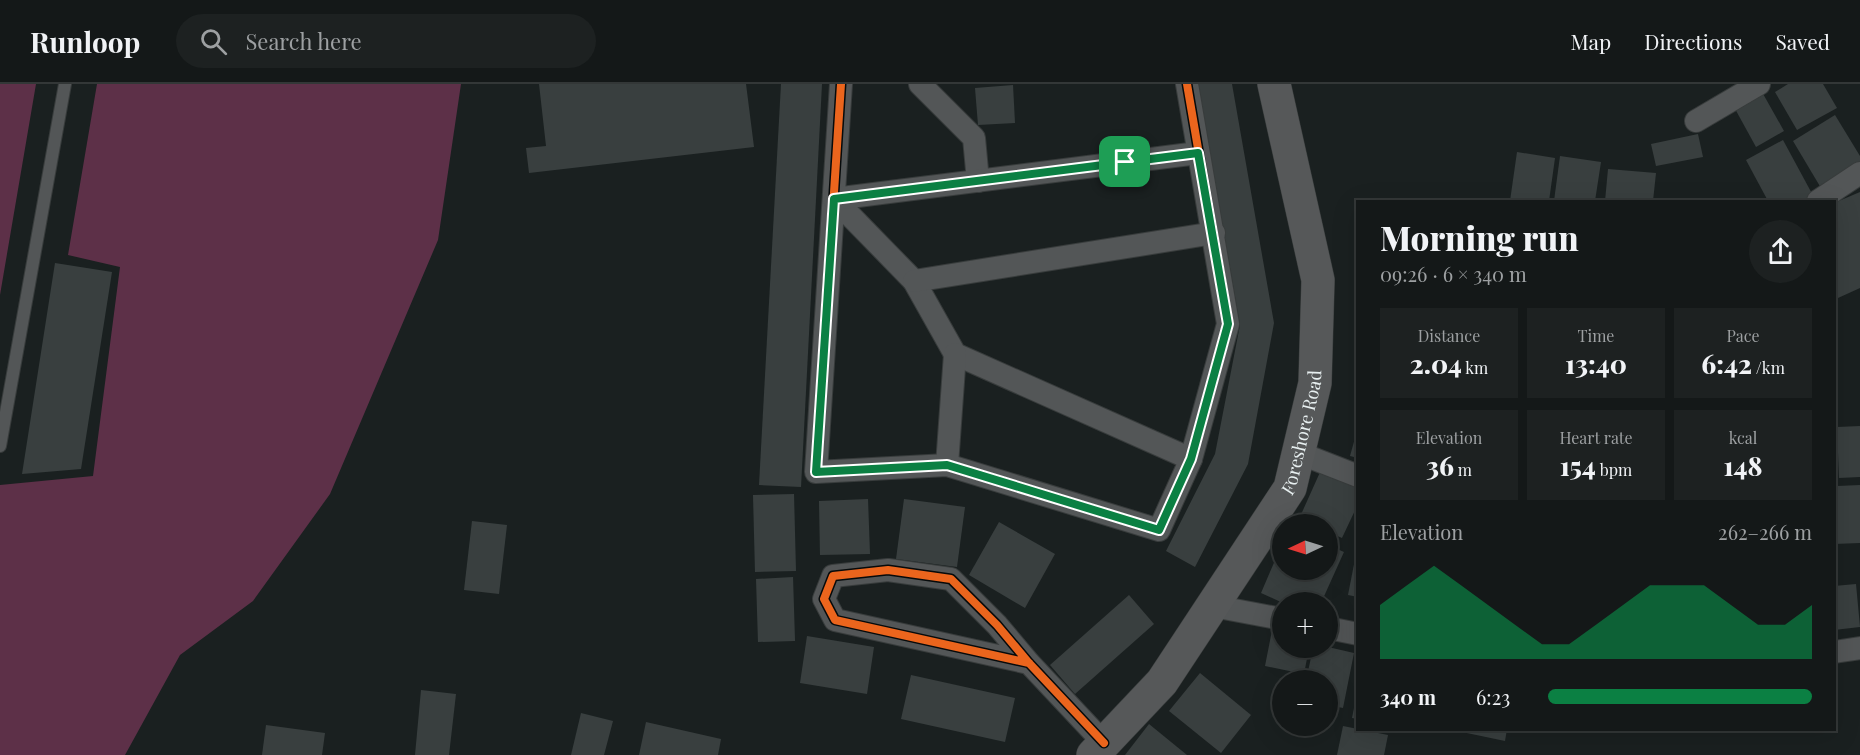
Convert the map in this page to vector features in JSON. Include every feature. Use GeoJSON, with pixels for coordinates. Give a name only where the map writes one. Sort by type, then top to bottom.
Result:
{"type":"FeatureCollection","features":[{"type":"Feature","properties":{"kind":"main road","name":"Foreshore Road"},"geometry":{"type":"LineString","coordinates":[[1098,749],[1162,682],[1290,488],[1315,383],[1318,280],[1274,84]]}},
{"type":"Feature","properties":{"kind":"street"},"geometry":{"type":"LineString","coordinates":[[841,84],[816,472],[947,465],[1159,530],[1191,459],[1228,324],[1187,84]]}},
{"type":"Feature","properties":{"kind":"street"},"geometry":{"type":"LineString","coordinates":[[920,84],[974,138],[978,181]]}},
{"type":"Feature","properties":{"kind":"street"},"geometry":{"type":"LineString","coordinates":[[1696,121],[1759,84]]}},
{"type":"Feature","properties":{"kind":"street"},"geometry":{"type":"LineString","coordinates":[[834,199],[1198,153]]}},
{"type":"Feature","properties":{"kind":"street"},"geometry":{"type":"LineString","coordinates":[[1820,200],[1860,173]]}},
{"type":"Feature","properties":{"kind":"street"},"geometry":{"type":"LineString","coordinates":[[834,199],[914,280],[955,354],[947,465]]}},
{"type":"Feature","properties":{"kind":"street"},"geometry":{"type":"LineString","coordinates":[[914,280],[1214,233]]}},
{"type":"Feature","properties":{"kind":"street"},"geometry":{"type":"LineString","coordinates":[[955,354],[1191,459]]}},
{"type":"Feature","properties":{"kind":"street"},"geometry":{"type":"LineString","coordinates":[[1299,453],[1356,475]]}},
{"type":"Feature","properties":{"kind":"street"},"geometry":{"type":"LineString","coordinates":[[1029,663],[835,620],[824,599],[833,576],[888,570],[951,579],[997,625],[1029,663],[1098,749]]}},
{"type":"Feature","properties":{"kind":"street"},"geometry":{"type":"LineString","coordinates":[[1213,606],[1272,617]]}},
{"type":"Feature","properties":{"kind":"street"},"geometry":{"type":"LineString","coordinates":[[1338,630],[1356,634]]}},
{"type":"Feature","properties":{"kind":"street"},"geometry":{"type":"LineString","coordinates":[[1836,652],[1860,648]]}},
{"type":"Feature","properties":{"kind":"lane"},"geometry":{"type":"LineString","coordinates":[[0,446],[65,84]]}},
{"type":"Feature","properties":{"kind":"shaded area"},"geometry":{"type":"Polygon","coordinates":[[[0,84],[461,84],[438,240],[330,494],[253,601],[180,655],[125,755],[0,755],[0,84]]]}},
{"type":"Feature","properties":{"kind":"pier"},"geometry":{"type":"Polygon","coordinates":[[[36,84],[97,84],[68,255],[120,267],[93,476],[0,485],[0,295],[36,84]]]}},
{"type":"Feature","properties":{"kind":"building"},"geometry":{"type":"Polygon","coordinates":[[[539,84],[746,84],[754,147],[529,173],[526,148],[546,146],[539,84]]]}},
{"type":"Feature","properties":{"kind":"building"},"geometry":{"type":"Polygon","coordinates":[[[781,84],[822,84],[801,487],[759,485],[781,84]]]}},
{"type":"Feature","properties":{"kind":"building"},"geometry":{"type":"Polygon","coordinates":[[[1198,84],[1232,84],[1274,323],[1248,464],[1195,567],[1166,551],[1215,454],[1240,325],[1198,84]]]}},
{"type":"Feature","properties":{"kind":"building"},"geometry":{"type":"Polygon","coordinates":[[[1788,84],[1823,84],[1837,108],[1797,130],[1775,92],[1788,84]]]}},
{"type":"Feature","properties":{"kind":"building"},"geometry":{"type":"Polygon","coordinates":[[[1013,85],[1015,123],[978,125],[975,88],[1013,85]]]}},
{"type":"Feature","properties":{"kind":"building"},"geometry":{"type":"Polygon","coordinates":[[[1762,92],[1784,131],[1756,147],[1734,107],[1762,92]]]}},
{"type":"Feature","properties":{"kind":"building"},"geometry":{"type":"Polygon","coordinates":[[[1835,115],[1860,156],[1860,165],[1821,188],[1793,141],[1835,115]]]}},
{"type":"Feature","properties":{"kind":"building"},"geometry":{"type":"Polygon","coordinates":[[[1698,134],[1703,157],[1656,166],[1651,144],[1698,134]]]}},
{"type":"Feature","properties":{"kind":"building"},"geometry":{"type":"Polygon","coordinates":[[[1783,140],[1815,200],[1767,200],[1746,160],[1783,140]]]}},
{"type":"Feature","properties":{"kind":"building"},"geometry":{"type":"Polygon","coordinates":[[[1517,152],[1555,158],[1549,200],[1510,200],[1517,152]]]}},
{"type":"Feature","properties":{"kind":"building"},"geometry":{"type":"Polygon","coordinates":[[[1560,156],[1601,162],[1595,200],[1554,200],[1560,156]]]}},
{"type":"Feature","properties":{"kind":"building"},"geometry":{"type":"Polygon","coordinates":[[[1608,169],[1656,173],[1653,200],[1605,200],[1608,169]]]}},
{"type":"Feature","properties":{"kind":"building"},"geometry":{"type":"Polygon","coordinates":[[[1860,192],[1860,288],[1838,298],[1836,294],[1836,202],[1860,192]]]}},
{"type":"Feature","properties":{"kind":"building"},"geometry":{"type":"Polygon","coordinates":[[[55,263],[112,272],[81,469],[22,474],[55,263]]]}},
{"type":"Feature","properties":{"kind":"building"},"geometry":{"type":"Polygon","coordinates":[[[1860,426],[1860,477],[1839,478],[1837,427],[1860,426]]]}},
{"type":"Feature","properties":{"kind":"building"},"geometry":{"type":"Polygon","coordinates":[[[1356,435],[1356,458],[1350,456],[1356,435]]]}},
{"type":"Feature","properties":{"kind":"building"},"geometry":{"type":"Polygon","coordinates":[[[1321,470],[1356,486],[1356,508],[1342,538],[1338,536],[1338,514],[1301,514],[1321,470]]]}},
{"type":"Feature","properties":{"kind":"building"},"geometry":{"type":"Polygon","coordinates":[[[1860,485],[1860,543],[1836,544],[1837,486],[1860,485]]]}},
{"type":"Feature","properties":{"kind":"building"},"geometry":{"type":"Polygon","coordinates":[[[794,494],[796,571],[755,572],[753,495],[794,494]]]}},
{"type":"Feature","properties":{"kind":"building"},"geometry":{"type":"Polygon","coordinates":[[[868,499],[870,554],[820,555],[819,501],[868,499]]]}},
{"type":"Feature","properties":{"kind":"building"},"geometry":{"type":"Polygon","coordinates":[[[904,499],[965,507],[957,567],[896,559],[904,499]]]}},
{"type":"Feature","properties":{"kind":"building"},"geometry":{"type":"Polygon","coordinates":[[[472,521],[507,525],[499,594],[464,590],[472,521]]]}},
{"type":"Feature","properties":{"kind":"building"},"geometry":{"type":"Polygon","coordinates":[[[999,522],[1055,554],[1025,608],[969,575],[999,522]]]}},
{"type":"Feature","properties":{"kind":"building"},"geometry":{"type":"Polygon","coordinates":[[[1338,549],[1344,552],[1338,565],[1338,549]]]}},
{"type":"Feature","properties":{"kind":"building"},"geometry":{"type":"Polygon","coordinates":[[[1356,554],[1356,597],[1348,595],[1356,554]]]}},
{"type":"Feature","properties":{"kind":"building"},"geometry":{"type":"Polygon","coordinates":[[[1272,567],[1272,580],[1331,580],[1326,592],[1272,592],[1272,598],[1261,593],[1272,567]]]}},
{"type":"Feature","properties":{"kind":"building"},"geometry":{"type":"Polygon","coordinates":[[[793,577],[795,641],[758,642],[756,579],[793,577]]]}},
{"type":"Feature","properties":{"kind":"building"},"geometry":{"type":"Polygon","coordinates":[[[1856,584],[1860,627],[1836,630],[1836,586],[1856,584]]]}},
{"type":"Feature","properties":{"kind":"building"},"geometry":{"type":"Polygon","coordinates":[[[1129,595],[1154,624],[1075,694],[1050,665],[1129,595]]]}},
{"type":"Feature","properties":{"kind":"building"},"geometry":{"type":"Polygon","coordinates":[[[1272,630],[1272,658],[1307,658],[1305,670],[1284,670],[1265,666],[1272,630]]]}},
{"type":"Feature","properties":{"kind":"building"},"geometry":{"type":"Polygon","coordinates":[[[807,636],[874,647],[867,694],[800,683],[807,636]]]}},
{"type":"Feature","properties":{"kind":"building"},"geometry":{"type":"Polygon","coordinates":[[[1338,649],[1354,653],[1343,708],[1338,707],[1338,670],[1308,670],[1311,658],[1338,658],[1338,649]]]}},
{"type":"Feature","properties":{"kind":"building"},"geometry":{"type":"Polygon","coordinates":[[[1200,673],[1251,715],[1221,753],[1169,711],[1200,673]]]}},
{"type":"Feature","properties":{"kind":"building"},"geometry":{"type":"Polygon","coordinates":[[[911,675],[1015,698],[1005,742],[901,719],[911,675]]]}},
{"type":"Feature","properties":{"kind":"building"},"geometry":{"type":"Polygon","coordinates":[[[421,690],[456,694],[449,755],[415,755],[421,690]]]}},
{"type":"Feature","properties":{"kind":"building"},"geometry":{"type":"Polygon","coordinates":[[[1356,698],[1356,719],[1352,718],[1356,698]]]}},
{"type":"Feature","properties":{"kind":"building"},"geometry":{"type":"Polygon","coordinates":[[[581,713],[613,721],[604,755],[571,755],[581,713]]]}},
{"type":"Feature","properties":{"kind":"building"},"geometry":{"type":"Polygon","coordinates":[[[646,722],[721,739],[718,755],[639,755],[646,722]]]}},
{"type":"Feature","properties":{"kind":"building"},"geometry":{"type":"Polygon","coordinates":[[[1149,724],[1187,755],[1125,755],[1149,724]]]}},
{"type":"Feature","properties":{"kind":"building"},"geometry":{"type":"Polygon","coordinates":[[[266,725],[325,733],[322,755],[262,755],[266,725]]]}},
{"type":"Feature","properties":{"kind":"building"},"geometry":{"type":"Polygon","coordinates":[[[1343,726],[1356,729],[1356,731],[1388,735],[1384,755],[1337,755],[1343,726]]]}},
{"type":"Feature","properties":{"kind":"building"},"geometry":{"type":"Polygon","coordinates":[[[1462,731],[1507,731],[1505,741],[1462,731]]]}},
{"type":"Feature","properties":{"kind":"cycle path"},"geometry":{"type":"LineString","coordinates":[[841,84],[816,472],[947,465],[1159,530],[1191,459],[1228,324],[1187,84]]}},
{"type":"Feature","properties":{"kind":"cycle path"},"geometry":{"type":"LineString","coordinates":[[1029,663],[835,620],[824,599],[833,576],[888,570],[951,579],[997,625],[1029,663],[1104,743]]}},
{"type":"Feature","properties":{"kind":"route"},"geometry":{"type":"LineString","coordinates":[[1198,153],[1214,233],[1228,324],[1191,459],[1159,530],[947,465],[816,472],[834,199],[1125,162],[1198,153]]}}]}
